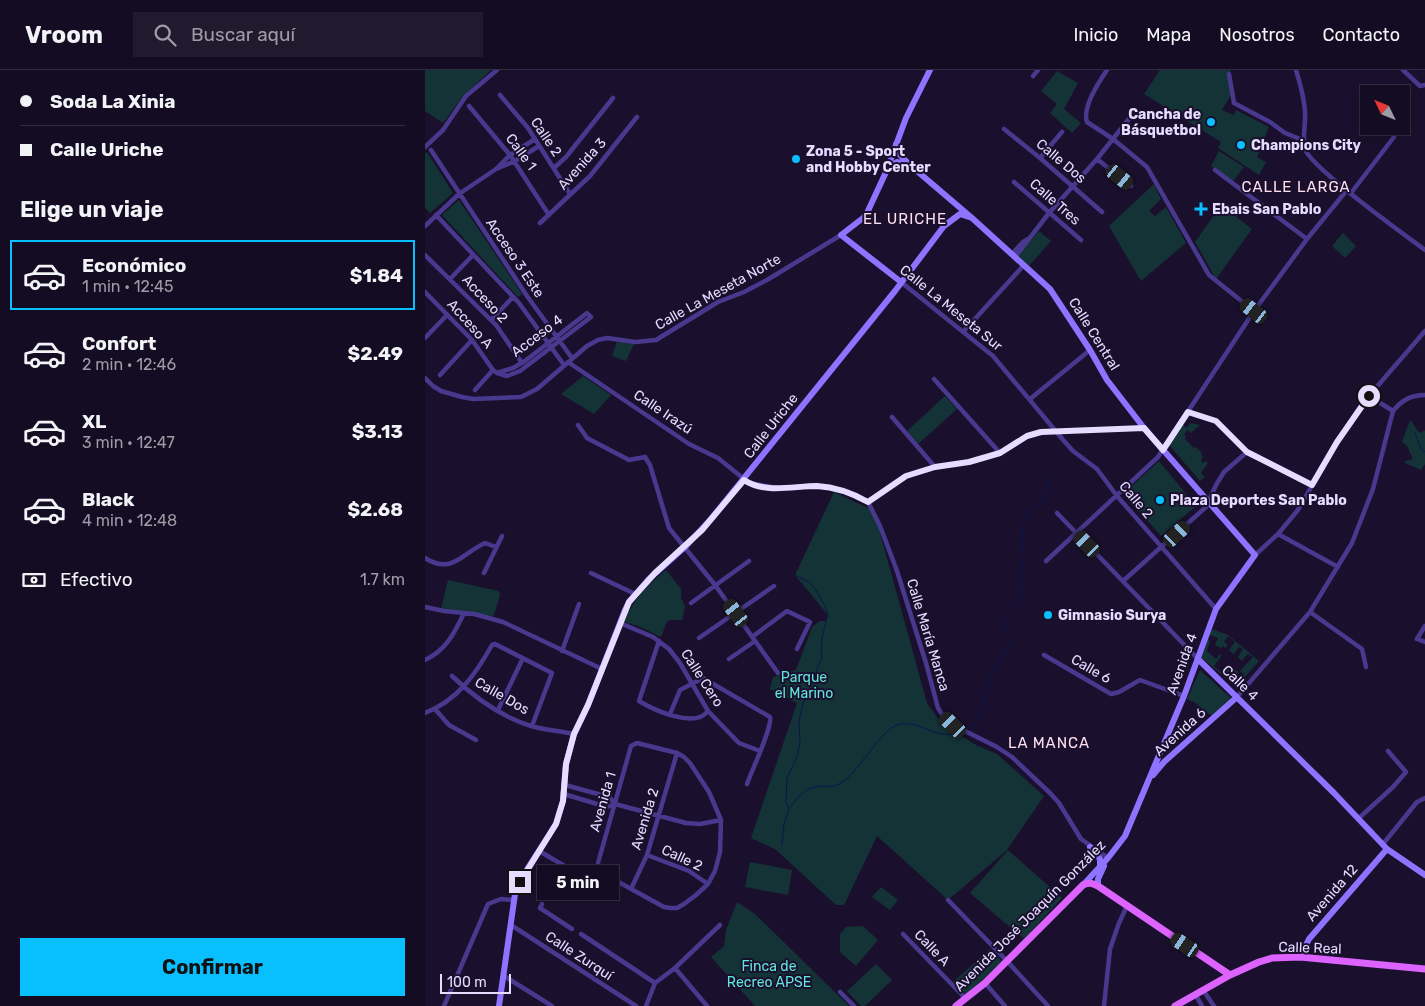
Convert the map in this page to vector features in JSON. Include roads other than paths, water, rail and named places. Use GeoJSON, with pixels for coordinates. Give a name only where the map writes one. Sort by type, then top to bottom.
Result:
{"type":"FeatureCollection","features":[{"type":"Feature","properties":{"kind":"main road","name":"Calle La Meseta Norte"},"geometry":{"type":"LineString","coordinates":[[841,235],[863,218],[878,190],[909,112],[930,70]]}},
{"type":"Feature","properties":{"kind":"main road","name":"Calle Central"},"geometry":{"type":"LineString","coordinates":[[896,144],[897,152],[910,165],[1014,255],[1057,298],[1107,380],[1141,428],[1149,434],[1255,555]]}},
{"type":"Feature","properties":{"kind":"main road"},"geometry":{"type":"LineString","coordinates":[[886,172],[891,165],[897,162],[910,165]]}},
{"type":"Feature","properties":{"kind":"main road"},"geometry":{"type":"LineString","coordinates":[[945,226],[955,209],[952,201]]}},
{"type":"Feature","properties":{"kind":"main road","name":"Calle Uriche"},"geometry":{"type":"LineString","coordinates":[[499,1006],[514,900],[520,882],[556,824],[564,794],[566,764],[574,734],[629,602],[663,565],[702,530],[744,480],[945,226],[960,214],[972,218]]}},
{"type":"Feature","properties":{"kind":"main road"},"geometry":{"type":"LineString","coordinates":[[851,242],[849,236],[863,218]]}},
{"type":"Feature","properties":{"kind":"main road","name":"Calle La Meseta Sur"},"geometry":{"type":"LineString","coordinates":[[841,235],[901,282]]}},
{"type":"Feature","properties":{"kind":"main road"},"geometry":{"type":"LineString","coordinates":[[895,278],[900,279],[906,275]]}},
{"type":"Feature","properties":{"kind":"main road","name":"Avenida 4"},"geometry":{"type":"LineString","coordinates":[[1144,788],[1184,696],[1216,609],[1255,555]]}},
{"type":"Feature","properties":{"kind":"main road","name":"Calle 4"},"geometry":{"type":"LineString","coordinates":[[1198,659],[1385,846],[1425,875]]}},
{"type":"Feature","properties":{"kind":"main road","name":"Avenida 6"},"geometry":{"type":"LineString","coordinates":[[1144,788],[1164,762],[1237,697]]}},
{"type":"Feature","properties":{"kind":"main road"},"geometry":{"type":"LineString","coordinates":[[1164,762],[1160,758],[1165,741]]}},
{"type":"Feature","properties":{"kind":"main road","name":"Avenida José Joaquín González"},"geometry":{"type":"LineString","coordinates":[[956,1006],[985,983],[1108,858],[1125,836],[1144,788]]}},
{"type":"Feature","properties":{"kind":"main road","name":"Avenida 12"},"geometry":{"type":"LineString","coordinates":[[1300,957],[1309,939],[1385,846]]}},
{"type":"Feature","properties":{"kind":"main road"},"geometry":{"type":"LineString","coordinates":[[1090,847],[1100,858],[1099,867]]}},
{"type":"Feature","properties":{"kind":"main road"},"geometry":{"type":"LineString","coordinates":[[1098,886],[1101,872],[1108,858]]}},
{"type":"Feature","properties":{"kind":"main road"},"geometry":{"type":"LineString","coordinates":[[1083,885],[1092,883],[1098,886],[1230,975]]}},
{"type":"Feature","properties":{"kind":"main road","name":"Calle Real"},"geometry":{"type":"LineString","coordinates":[[1175,1006],[1230,975],[1272,958],[1300,957],[1425,969]]}},
{"type":"Feature","properties":{"kind":"street"},"geometry":{"type":"LineString","coordinates":[[425,147],[443,130],[466,96],[497,70]]}},
{"type":"Feature","properties":{"kind":"street"},"geometry":{"type":"LineString","coordinates":[[1033,76],[1038,70]]}},
{"type":"Feature","properties":{"kind":"street"},"geometry":{"type":"LineString","coordinates":[[1107,70],[1098,83],[1087,109],[1086,120],[1147,167],[1209,275],[1254,311]]}},
{"type":"Feature","properties":{"kind":"street"},"geometry":{"type":"LineString","coordinates":[[1296,70],[1306,113],[1305,150],[1311,159],[1349,192],[1425,250]]}},
{"type":"Feature","properties":{"kind":"street"},"geometry":{"type":"LineString","coordinates":[[1403,70],[1420,86],[1425,85]]}},
{"type":"Feature","properties":{"kind":"street"},"geometry":{"type":"LineString","coordinates":[[1229,74],[1234,103],[1270,122],[1290,136],[1305,141]]}},
{"type":"Feature","properties":{"kind":"street","name":"Calle 2"},"geometry":{"type":"LineString","coordinates":[[500,95],[527,128],[571,194]]}},
{"type":"Feature","properties":{"kind":"street"},"geometry":{"type":"LineString","coordinates":[[554,168],[566,157],[613,98]]}},
{"type":"Feature","properties":{"kind":"street","name":"Calle 1"},"geometry":{"type":"LineString","coordinates":[[469,106],[515,161],[549,215]]}},
{"type":"Feature","properties":{"kind":"street"},"geometry":{"type":"LineString","coordinates":[[1014,255],[1023,242],[1029,238],[1137,111]]}},
{"type":"Feature","properties":{"kind":"street","name":"Avenida 3"},"geometry":{"type":"LineString","coordinates":[[540,223],[590,176],[637,117]]}},
{"type":"Feature","properties":{"kind":"street","name":"Calle Dos"},"geometry":{"type":"LineString","coordinates":[[1004,130],[1040,158],[1102,212]]}},
{"type":"Feature","properties":{"kind":"street"},"geometry":{"type":"LineString","coordinates":[[1040,158],[1062,132]]}},
{"type":"Feature","properties":{"kind":"street"},"geometry":{"type":"LineString","coordinates":[[1046,561],[1158,457],[1254,311],[1307,239],[1394,137]]}},
{"type":"Feature","properties":{"kind":"street"},"geometry":{"type":"LineString","coordinates":[[496,170],[510,155],[535,140]]}},
{"type":"Feature","properties":{"kind":"street"},"geometry":{"type":"LineString","coordinates":[[425,226],[459,194],[496,170],[539,146]]}},
{"type":"Feature","properties":{"kind":"street","name":"Acceso 3 Este"},"geometry":{"type":"LineString","coordinates":[[431,150],[527,296],[560,342],[568,361]]}},
{"type":"Feature","properties":{"kind":"street"},"geometry":{"type":"LineString","coordinates":[[1097,159],[1131,186]]}},
{"type":"Feature","properties":{"kind":"street"},"geometry":{"type":"LineString","coordinates":[[1215,170],[1307,239]]}},
{"type":"Feature","properties":{"kind":"street","name":"Calle Tres"},"geometry":{"type":"LineString","coordinates":[[1014,182],[1081,240]]}},
{"type":"Feature","properties":{"kind":"street"},"geometry":{"type":"LineString","coordinates":[[436,215],[519,303],[551,348],[568,361]]}},
{"type":"Feature","properties":{"kind":"street","name":"Calle La Meseta Norte"},"geometry":{"type":"LineString","coordinates":[[425,378],[441,391],[462,397],[473,399],[521,398],[537,389],[568,361],[598,340],[617,338],[635,342],[656,340],[718,302],[744,292],[767,280],[841,235]]}},
{"type":"Feature","properties":{"kind":"street","name":"Acceso 2"},"geometry":{"type":"LineString","coordinates":[[425,255],[491,320],[522,363]]}},
{"type":"Feature","properties":{"kind":"street"},"geometry":{"type":"LineString","coordinates":[[450,279],[473,255]]}},
{"type":"Feature","properties":{"kind":"street"},"geometry":{"type":"LineString","coordinates":[[964,331],[1024,265]]}},
{"type":"Feature","properties":{"kind":"street","name":"Calle La Meseta Sur"},"geometry":{"type":"LineString","coordinates":[[901,282],[993,356],[1057,431]]}},
{"type":"Feature","properties":{"kind":"street","name":"Acceso A"},"geometry":{"type":"LineString","coordinates":[[425,292],[472,340],[495,371]]}},
{"type":"Feature","properties":{"kind":"street"},"geometry":{"type":"LineString","coordinates":[[519,303],[527,296]]}},
{"type":"Feature","properties":{"kind":"street"},"geometry":{"type":"LineString","coordinates":[[491,320],[513,297]]}},
{"type":"Feature","properties":{"kind":"street","name":"Acceso 4"},"geometry":{"type":"LineString","coordinates":[[587,313],[591,317],[520,371],[507,376],[495,371],[513,368],[522,363],[587,313]]}},
{"type":"Feature","properties":{"kind":"street"},"geometry":{"type":"LineString","coordinates":[[425,338],[447,315]]}},
{"type":"Feature","properties":{"kind":"street"},"geometry":{"type":"LineString","coordinates":[[1255,555],[1298,510],[1337,442],[1369,396],[1424,335]]}},
{"type":"Feature","properties":{"kind":"street"},"geometry":{"type":"LineString","coordinates":[[440,375],[472,340]]}},
{"type":"Feature","properties":{"kind":"street"},"geometry":{"type":"LineString","coordinates":[[1030,399],[1090,350]]}},
{"type":"Feature","properties":{"kind":"street","name":"Calle Irazú"},"geometry":{"type":"LineString","coordinates":[[568,361],[689,444],[718,458],[744,480]]}},
{"type":"Feature","properties":{"kind":"street"},"geometry":{"type":"LineString","coordinates":[[475,390],[495,371]]}},
{"type":"Feature","properties":{"kind":"street"},"geometry":{"type":"LineString","coordinates":[[934,379],[1000,453]]}},
{"type":"Feature","properties":{"kind":"street"},"geometry":{"type":"LineString","coordinates":[[1237,697],[1310,612],[1352,543],[1365,510],[1393,411],[1408,398],[1416,395],[1425,395]]}},
{"type":"Feature","properties":{"kind":"street"},"geometry":{"type":"LineString","coordinates":[[1369,396],[1393,411]]}},
{"type":"Feature","properties":{"kind":"street"},"geometry":{"type":"LineString","coordinates":[[1188,412],[1216,421],[1247,452],[1312,485]]}},
{"type":"Feature","properties":{"kind":"street"},"geometry":{"type":"LineString","coordinates":[[892,417],[935,467]]}},
{"type":"Feature","properties":{"kind":"street"},"geometry":{"type":"LineString","coordinates":[[578,424],[587,438],[629,460],[646,458],[651,465],[669,528],[686,546],[778,673]]}},
{"type":"Feature","properties":{"kind":"street"},"geometry":{"type":"LineString","coordinates":[[744,480],[767,488],[818,486],[836,488],[868,502],[906,476],[935,467],[969,462],[1000,453],[1027,436],[1041,432],[1141,428]]}},
{"type":"Feature","properties":{"kind":"street","name":"Calle 2"},"geometry":{"type":"LineString","coordinates":[[1057,431],[1073,451],[1097,469],[1117,496],[1216,609]]}},
{"type":"Feature","properties":{"kind":"street"},"geometry":{"type":"LineString","coordinates":[[1123,581],[1206,507],[1216,485],[1225,472],[1247,452]]}},
{"type":"Feature","properties":{"kind":"street","name":"Calle María Manca"},"geometry":{"type":"LineString","coordinates":[[868,502],[880,526],[897,571],[926,662],[938,708],[943,716],[953,725],[997,747],[1012,757],[1059,803],[1081,839],[1108,858]]}},
{"type":"Feature","properties":{"kind":"street","name":"Calle 4"},"geometry":{"type":"LineString","coordinates":[[1057,513],[1198,659]]}},
{"type":"Feature","properties":{"kind":"street"},"geometry":{"type":"LineString","coordinates":[[1277,534],[1338,567]]}},
{"type":"Feature","properties":{"kind":"street"},"geometry":{"type":"LineString","coordinates":[[484,573],[502,536]]}},
{"type":"Feature","properties":{"kind":"street"},"geometry":{"type":"LineString","coordinates":[[425,558],[433,563],[448,565],[485,544],[496,547]]}},
{"type":"Feature","properties":{"kind":"street"},"geometry":{"type":"LineString","coordinates":[[691,603],[749,561]]}},
{"type":"Feature","properties":{"kind":"street"},"geometry":{"type":"LineString","coordinates":[[591,573],[635,594]]}},
{"type":"Feature","properties":{"kind":"street"},"geometry":{"type":"LineString","coordinates":[[699,638],[774,586]]}},
{"type":"Feature","properties":{"kind":"street"},"geometry":{"type":"LineString","coordinates":[[562,651],[579,604]]}},
{"type":"Feature","properties":{"kind":"street"},"geometry":{"type":"LineString","coordinates":[[425,607],[483,615],[503,622],[602,670]]}},
{"type":"Feature","properties":{"kind":"street"},"geometry":{"type":"LineString","coordinates":[[729,659],[787,611],[810,622],[797,649]]}},
{"type":"Feature","properties":{"kind":"street"},"geometry":{"type":"LineString","coordinates":[[1310,612],[1362,649],[1366,666]]}},
{"type":"Feature","properties":{"kind":"street"},"geometry":{"type":"LineString","coordinates":[[425,660],[442,650],[451,640],[465,613]]}},
{"type":"Feature","properties":{"kind":"street","name":"Calle Cero"},"geometry":{"type":"LineString","coordinates":[[620,623],[647,634],[672,652],[680,662],[708,711],[739,743],[760,751]]}},
{"type":"Feature","properties":{"kind":"street"},"geometry":{"type":"LineString","coordinates":[[1425,626],[1417,638],[1425,642]]}},
{"type":"Feature","properties":{"kind":"street"},"geometry":{"type":"LineString","coordinates":[[659,641],[639,701],[683,719],[702,717],[708,711]]}},
{"type":"Feature","properties":{"kind":"street"},"geometry":{"type":"LineString","coordinates":[[425,713],[435,709],[464,688],[492,645],[495,644],[552,674],[532,726]]}},
{"type":"Feature","properties":{"kind":"street","name":"Calle 6"},"geometry":{"type":"LineString","coordinates":[[1044,655],[1111,694],[1119,692],[1140,680],[1184,696]]}},
{"type":"Feature","properties":{"kind":"street"},"geometry":{"type":"LineString","coordinates":[[498,710],[523,658]]}},
{"type":"Feature","properties":{"kind":"street","name":"Calle Dos"},"geometry":{"type":"LineString","coordinates":[[452,676],[464,688],[498,710],[532,726],[574,734]]}},
{"type":"Feature","properties":{"kind":"street"},"geometry":{"type":"LineString","coordinates":[[670,714],[678,692],[700,678],[705,678],[771,719],[747,784]]}},
{"type":"Feature","properties":{"kind":"street"},"geometry":{"type":"LineString","coordinates":[[435,709],[449,725],[475,740]]}},
{"type":"Feature","properties":{"kind":"street","name":"Avenida 1"},"geometry":{"type":"LineString","coordinates":[[631,889],[601,874],[598,863],[631,746],[633,744],[677,753]]}},
{"type":"Feature","properties":{"kind":"street"},"geometry":{"type":"LineString","coordinates":[[1358,819],[1393,787],[1406,772],[1405,768],[1388,751]]}},
{"type":"Feature","properties":{"kind":"street"},"geometry":{"type":"LineString","coordinates":[[631,889],[664,907],[677,908],[708,884],[715,871],[720,852],[721,820],[714,801],[696,771],[684,757],[677,753]]}},
{"type":"Feature","properties":{"kind":"street","name":"Avenida 2"},"geometry":{"type":"LineString","coordinates":[[631,889],[647,855],[677,753]]}},
{"type":"Feature","properties":{"kind":"street"},"geometry":{"type":"LineString","coordinates":[[565,785],[609,797],[615,804],[659,816],[701,824],[721,820]]}},
{"type":"Feature","properties":{"kind":"street"},"geometry":{"type":"LineString","coordinates":[[564,794],[607,807],[615,804]]}},
{"type":"Feature","properties":{"kind":"street"},"geometry":{"type":"LineString","coordinates":[[1385,846],[1417,802],[1425,798]]}},
{"type":"Feature","properties":{"kind":"street"},"geometry":{"type":"LineString","coordinates":[[539,851],[587,879]]}},
{"type":"Feature","properties":{"kind":"street","name":"Calle 2"},"geometry":{"type":"LineString","coordinates":[[647,855],[689,871],[708,884]]}},
{"type":"Feature","properties":{"kind":"street"},"geometry":{"type":"LineString","coordinates":[[444,1006],[488,904],[501,899],[514,900]]}},
{"type":"Feature","properties":{"kind":"street"},"geometry":{"type":"LineString","coordinates":[[948,900],[1048,1006]]}},
{"type":"Feature","properties":{"kind":"street"},"geometry":{"type":"LineString","coordinates":[[542,904],[540,908],[572,929]]}},
{"type":"Feature","properties":{"kind":"street"},"geometry":{"type":"LineString","coordinates":[[1104,1006],[1111,949],[1119,923],[1127,906]]}},
{"type":"Feature","properties":{"kind":"street"},"geometry":{"type":"LineString","coordinates":[[646,1006],[655,983],[675,968],[719,924]]}},
{"type":"Feature","properties":{"kind":"street","name":"Calle Zurquí"},"geometry":{"type":"LineString","coordinates":[[511,926],[636,1006]]}},
{"type":"Feature","properties":{"kind":"street"},"geometry":{"type":"LineString","coordinates":[[581,934],[655,983]]}},
{"type":"Feature","properties":{"kind":"street","name":"Calle A"},"geometry":{"type":"LineString","coordinates":[[903,934],[966,999]]}},
{"type":"Feature","properties":{"kind":"street"},"geometry":{"type":"LineString","coordinates":[[675,968],[707,1006]]}},
{"type":"Feature","properties":{"kind":"street"},"geometry":{"type":"LineString","coordinates":[[504,976],[552,1006]]}},
{"type":"Feature","properties":{"kind":"street"},"geometry":{"type":"LineString","coordinates":[[985,983],[1005,1006]]}},
{"type":"Feature","properties":{"kind":"street"},"geometry":{"type":"LineString","coordinates":[[1203,990],[1214,1006]]}},
{"type":"Feature","properties":{"kind":"street"},"geometry":{"type":"LineString","coordinates":[[840,992],[854,1006]]}},
{"type":"Feature","properties":{"kind":"street"},"geometry":{"type":"LineString","coordinates":[[1195,994],[1202,1006]]}},
{"type":"Feature","properties":{"kind":"waterway"},"geometry":{"type":"LineString","coordinates":[[1415,433],[1421,449],[1425,452]]}},
{"type":"Feature","properties":{"kind":"waterway"},"geometry":{"type":"LineString","coordinates":[[967,730],[977,723],[988,683],[1009,643],[1002,621],[1005,615],[1021,598],[1020,584],[1024,560],[1024,520],[1029,510],[1043,500],[1050,475]]}},
{"type":"Feature","properties":{"kind":"waterway"},"geometry":{"type":"LineString","coordinates":[[782,845],[784,824],[789,809],[786,803],[787,778],[797,757],[802,707],[822,657],[822,638],[828,614],[814,587],[809,582],[795,575]]}},
{"type":"Feature","properties":{"kind":"waterway"},"geometry":{"type":"LineString","coordinates":[[789,809],[808,789],[835,786],[844,781],[884,734],[897,725],[909,724],[936,733],[953,734]]}},
{"type":"Feature","properties":{"kind":"place","name":"Cancha de Básquetbol"},"geometry":{"type":"Point","coordinates":[1211,122]}},
{"type":"Feature","properties":{"kind":"place","name":"Champions City"},"geometry":{"type":"Point","coordinates":[1241,145]}},
{"type":"Feature","properties":{"kind":"place","name":"Zona 5 - Sport and Hobby Center"},"geometry":{"type":"Point","coordinates":[796,159]}},
{"type":"Feature","properties":{"kind":"place","name":"Ebais San Pablo"},"geometry":{"type":"Point","coordinates":[1201,209]}},
{"type":"Feature","properties":{"kind":"place","name":"Plaza Deportes San Pablo"},"geometry":{"type":"Point","coordinates":[1160,500]}},
{"type":"Feature","properties":{"kind":"place","name":"Gimnasio Surya"},"geometry":{"type":"Point","coordinates":[1048,615]}},
{"type":"Feature","properties":{"kind":"district","name":"CALLE LARGA"},"geometry":{"type":"Point","coordinates":[1296,187]}},
{"type":"Feature","properties":{"kind":"district","name":"EL URICHE"},"geometry":{"type":"Point","coordinates":[905,219]}},
{"type":"Feature","properties":{"kind":"district","name":"LA MANCA"},"geometry":{"type":"Point","coordinates":[1049,743]}},
{"type":"Feature","properties":{"kind":"park label","name":"Parque el Marino"},"geometry":{"type":"Point","coordinates":[804,686]}},
{"type":"Feature","properties":{"kind":"park label","name":"Finca de Recreo APSE"},"geometry":{"type":"Point","coordinates":[769,974]}}]}
